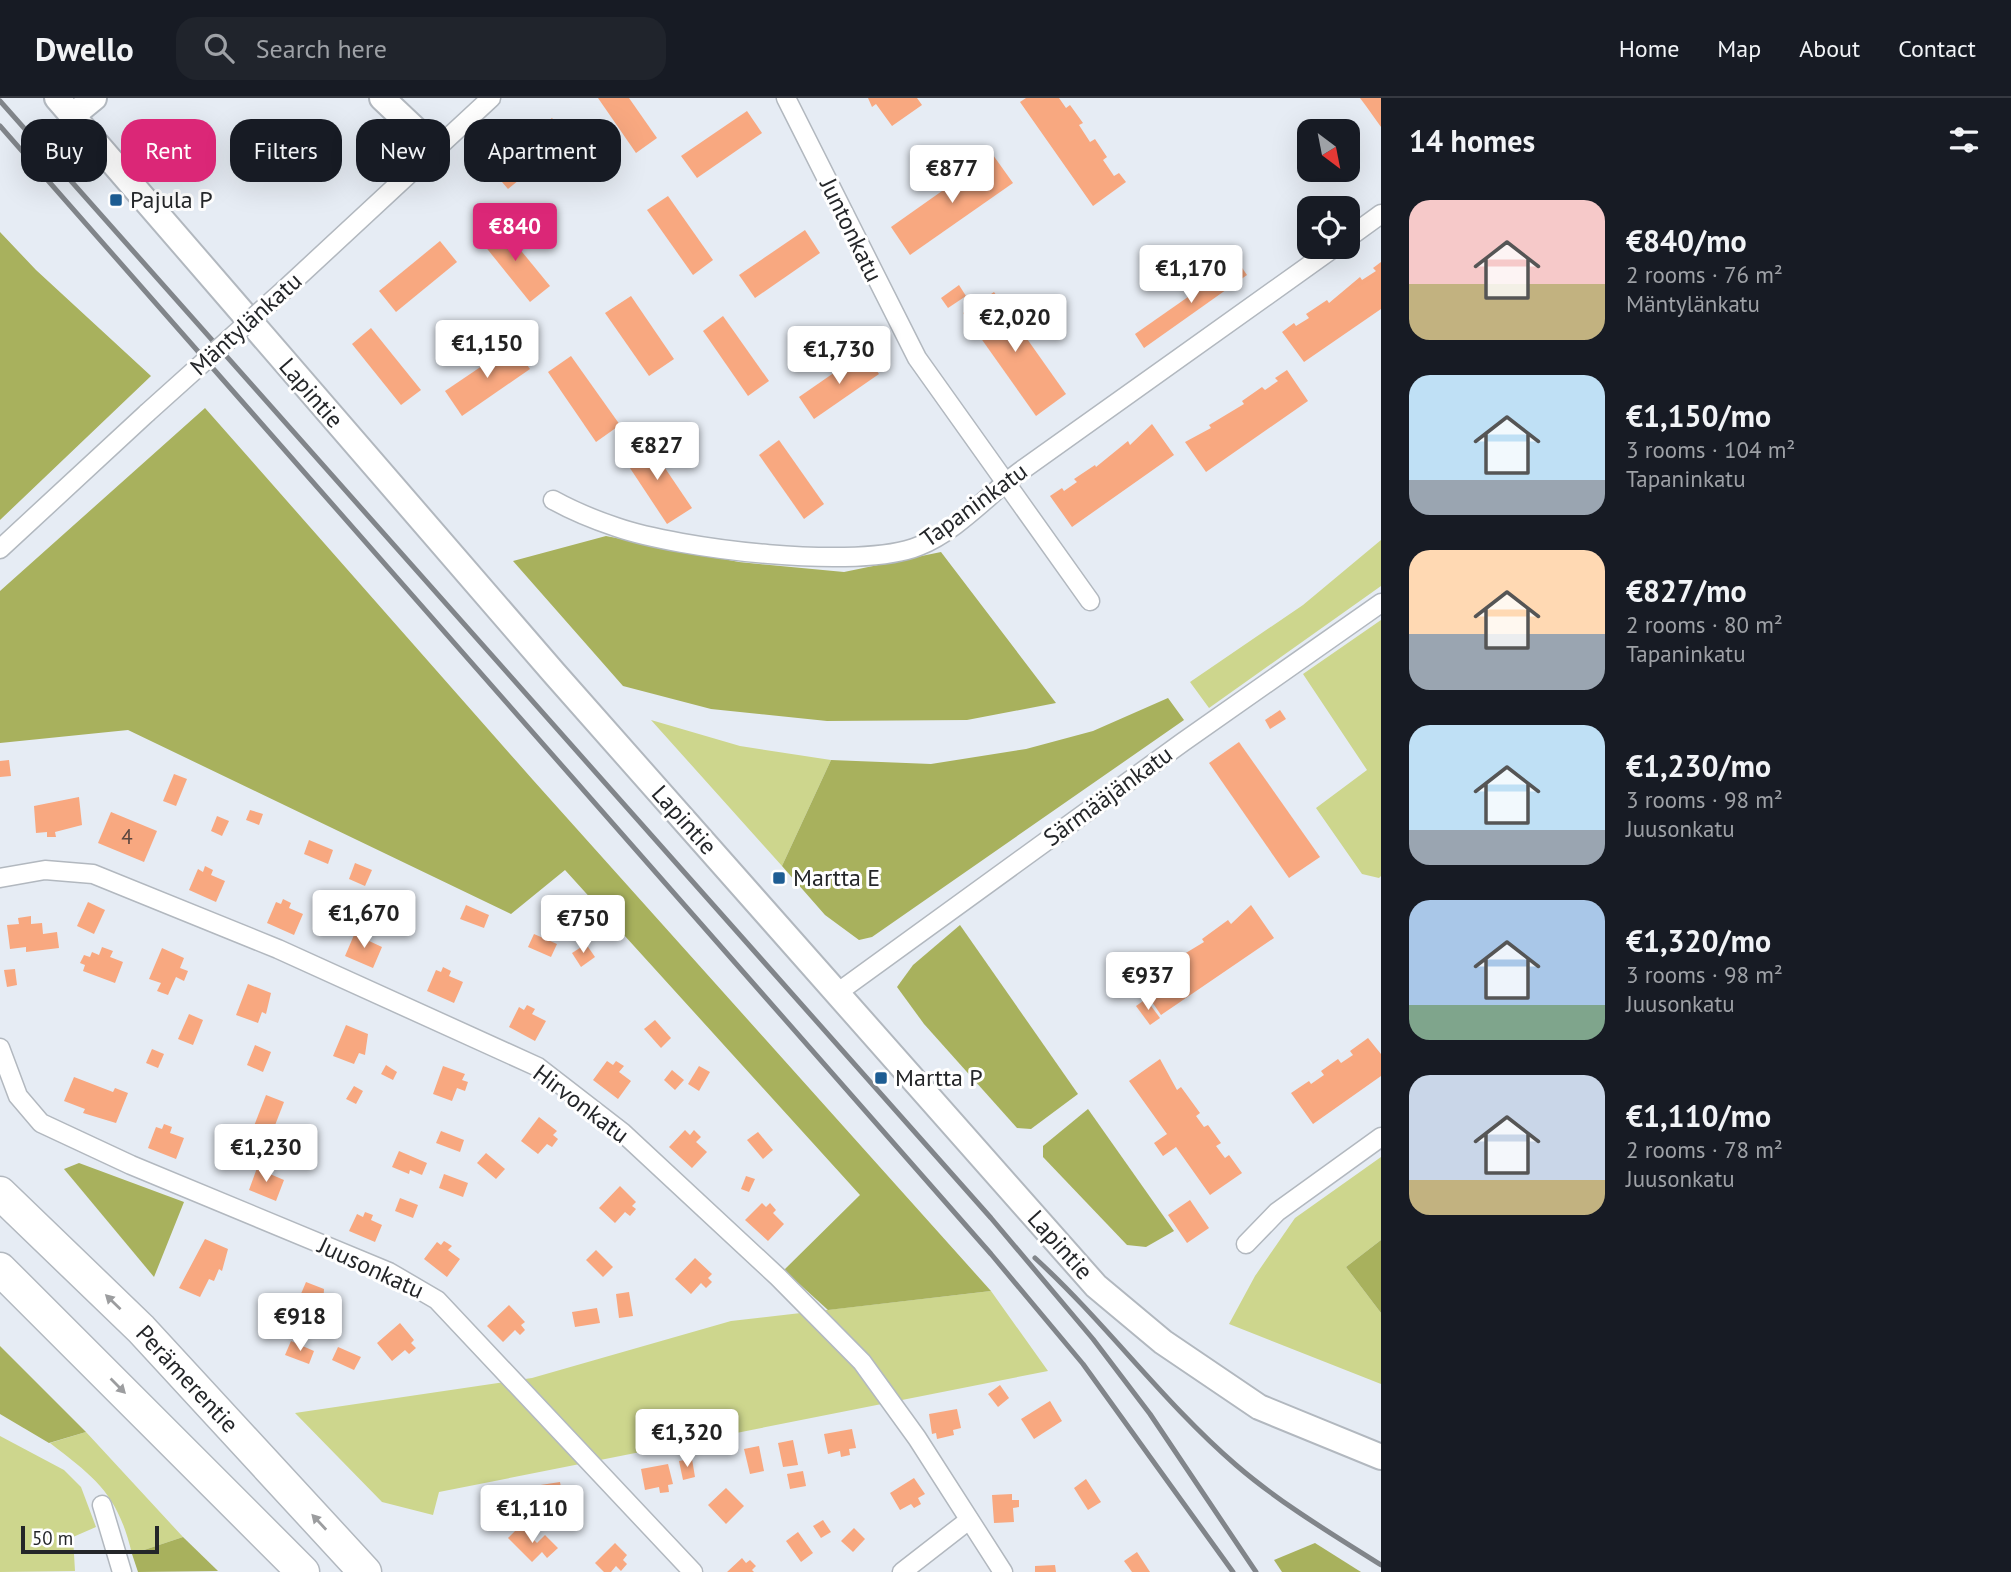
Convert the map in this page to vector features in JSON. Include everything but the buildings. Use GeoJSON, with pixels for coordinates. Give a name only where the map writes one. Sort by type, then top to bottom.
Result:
{"type":"FeatureCollection","features":[{"type":"Feature","properties":{"kind":"highway","name":"Perämerentie"},"geometry":{"type":"LineString","coordinates":[[0,1193],[141,1329],[365,1572]]}},
{"type":"Feature","properties":{"kind":"highway"},"geometry":{"type":"LineString","coordinates":[[0,1269],[303,1572]]}},
{"type":"Feature","properties":{"kind":"main road"},"geometry":{"type":"LineString","coordinates":[[65,107],[94,98]]}},
{"type":"Feature","properties":{"kind":"main road"},"geometry":{"type":"LineString","coordinates":[[382,98],[404,119]]}},
{"type":"Feature","properties":{"kind":"main road","name":"Lapintie"},"geometry":{"type":"LineString","coordinates":[[65,107],[536,653],[1096,1286],[1163,1342],[1259,1407],[1381,1457]]}},
{"type":"Feature","properties":{"kind":"street","name":"Mäntylänkatu"},"geometry":{"type":"LineString","coordinates":[[450,136],[491,98]]}},
{"type":"Feature","properties":{"kind":"street","name":"Juntonkatu"},"geometry":{"type":"LineString","coordinates":[[786,98],[908,342],[1090,601]]}},
{"type":"Feature","properties":{"kind":"street","name":"Mäntylänkatu"},"geometry":{"type":"LineString","coordinates":[[0,550],[400,182]]}},
{"type":"Feature","properties":{"kind":"street"},"geometry":{"type":"LineString","coordinates":[[1360,229],[1381,214]]}},
{"type":"Feature","properties":{"kind":"street","name":"Tapaninkatu"},"geometry":{"type":"LineString","coordinates":[[553,500],[619,528],[689,543],[837,558],[891,555],[920,546],[944,532],[1006,481],[1318,259]]}},
{"type":"Feature","properties":{"kind":"street","name":"Särmääjänkatu"},"geometry":{"type":"LineString","coordinates":[[837,993],[1183,742],[1381,603]]}},
{"type":"Feature","properties":{"kind":"street","name":"Hirvonkatu"},"geometry":{"type":"LineString","coordinates":[[0,878],[45,870],[93,874],[278,949],[538,1068],[622,1132],[778,1277],[862,1362],[917,1438],[1003,1572]]}},
{"type":"Feature","properties":{"kind":"street","name":"Juusonkatu"},"geometry":{"type":"LineString","coordinates":[[0,1048],[23,1105],[41,1123],[131,1165],[389,1272],[416,1285],[437,1300],[693,1572]]}},
{"type":"Feature","properties":{"kind":"street"},"geometry":{"type":"LineString","coordinates":[[1246,1244],[1277,1212],[1381,1138]]}},
{"type":"Feature","properties":{"kind":"street"},"geometry":{"type":"LineString","coordinates":[[102,1505],[122,1572]]}},
{"type":"Feature","properties":{"kind":"street"},"geometry":{"type":"LineString","coordinates":[[902,1572],[969,1520]]}},
{"type":"Feature","properties":{"kind":"green space"},"geometry":{"type":"Polygon","coordinates":[[[0,232],[36,270],[151,376],[0,520],[0,232]]]}},
{"type":"Feature","properties":{"kind":"green space"},"geometry":{"type":"Polygon","coordinates":[[[205,408],[533,780],[991,1291],[828,1310],[784,1270],[860,1195],[565,870],[511,914],[128,730],[0,743],[0,591],[205,408]]]}},
{"type":"Feature","properties":{"kind":"green space"},"geometry":{"type":"Polygon","coordinates":[[[606,536],[739,562],[844,572],[941,552],[1056,703],[967,720],[827,721],[711,709],[623,686],[513,561],[606,536]]]}},
{"type":"Feature","properties":{"kind":"green space"},"geometry":{"type":"Polygon","coordinates":[[[1381,540],[1381,586],[1209,708],[1190,682],[1303,605],[1381,540]]]}},
{"type":"Feature","properties":{"kind":"green space"},"geometry":{"type":"Polygon","coordinates":[[[1381,620],[1379,878],[1362,874],[1316,808],[1367,770],[1303,674],[1381,620]]]}},
{"type":"Feature","properties":{"kind":"green space"},"geometry":{"type":"Polygon","coordinates":[[[1168,698],[1184,720],[872,937],[859,940],[825,915],[782,866],[831,760],[931,764],[1026,749],[1093,731],[1168,698]]]}},
{"type":"Feature","properties":{"kind":"green space"},"geometry":{"type":"Polygon","coordinates":[[[651,720],[740,746],[831,760],[782,866],[651,720]]]}},
{"type":"Feature","properties":{"kind":"green space"},"geometry":{"type":"Polygon","coordinates":[[[960,925],[1078,1094],[1031,1129],[1017,1128],[924,1024],[897,987],[913,965],[960,925]]]}},
{"type":"Feature","properties":{"kind":"green space"},"geometry":{"type":"Polygon","coordinates":[[[1088,1109],[1174,1231],[1146,1247],[1127,1245],[1043,1157],[1043,1146],[1088,1109]]]}},
{"type":"Feature","properties":{"kind":"green space"},"geometry":{"type":"Polygon","coordinates":[[[1381,1157],[1381,1240],[1346,1267],[1381,1313],[1381,1384],[1229,1324],[1255,1276],[1295,1218],[1381,1157]]]}},
{"type":"Feature","properties":{"kind":"green space"},"geometry":{"type":"Polygon","coordinates":[[[79,1163],[184,1202],[154,1277],[64,1169],[79,1163]]]}},
{"type":"Feature","properties":{"kind":"green space"},"geometry":{"type":"Polygon","coordinates":[[[1381,1240],[1381,1313],[1346,1267],[1381,1240]]]}},
{"type":"Feature","properties":{"kind":"green space"},"geometry":{"type":"Polygon","coordinates":[[[991,1291],[1048,1371],[439,1492],[433,1515],[382,1502],[295,1413],[532,1378],[731,1321],[991,1291]]]}},
{"type":"Feature","properties":{"kind":"green space"},"geometry":{"type":"Polygon","coordinates":[[[0,1346],[86,1432],[49,1443],[0,1414],[0,1346]]]}},
{"type":"Feature","properties":{"kind":"green space"},"geometry":{"type":"Polygon","coordinates":[[[86,1432],[183,1537],[132,1554],[112,1502],[93,1478],[50,1443],[86,1432]]]}},
{"type":"Feature","properties":{"kind":"green space"},"geometry":{"type":"Polygon","coordinates":[[[0,1436],[64,1470],[81,1487],[96,1527],[73,1537],[75,1571],[0,1572],[0,1436]]]}},
{"type":"Feature","properties":{"kind":"green space"},"geometry":{"type":"Polygon","coordinates":[[[183,1537],[218,1571],[138,1572],[132,1554],[183,1537]]]}},
{"type":"Feature","properties":{"kind":"green space"},"geometry":{"type":"Polygon","coordinates":[[[1315,1543],[1361,1572],[1282,1572],[1274,1560],[1315,1543]]]}},
{"type":"Feature","properties":{"kind":"railway"},"geometry":{"type":"LineString","coordinates":[[0,101],[991,1218],[1093,1339],[1150,1414],[1256,1572]]}},
{"type":"Feature","properties":{"kind":"railway"},"geometry":{"type":"LineString","coordinates":[[0,126],[991,1254],[1083,1364],[1233,1572]]}},
{"type":"Feature","properties":{"kind":"railway"},"geometry":{"type":"LineString","coordinates":[[1035,1258],[1209,1441],[1236,1465],[1288,1505],[1381,1565]]}},
{"type":"Feature","properties":{"kind":"place","name":"Pajula P"},"geometry":{"type":"Point","coordinates":[116,200]}},
{"type":"Feature","properties":{"kind":"place","name":"Martta E"},"geometry":{"type":"Point","coordinates":[779,878]}},
{"type":"Feature","properties":{"kind":"place","name":"Martta P"},"geometry":{"type":"Point","coordinates":[881,1078]}}]}
